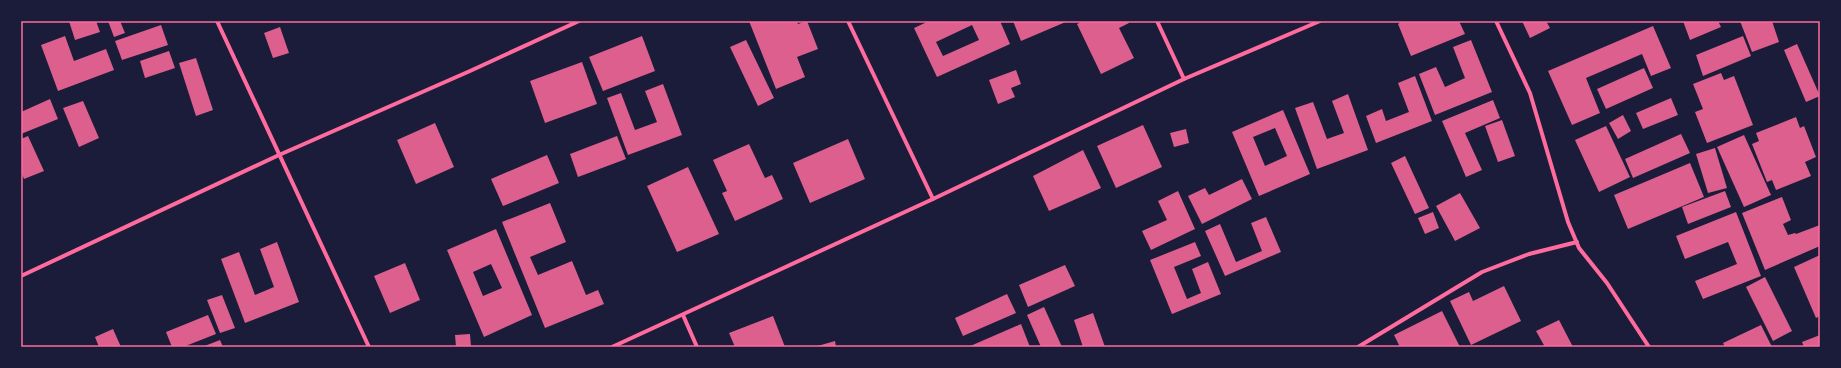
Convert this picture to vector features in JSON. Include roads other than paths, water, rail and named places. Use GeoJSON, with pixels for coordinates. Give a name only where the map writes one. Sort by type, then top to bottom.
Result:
{"type":"FeatureCollection","features":[{"type":"Feature","properties":{"kind":"street"},"geometry":{"type":"LineString","coordinates":[[217,21],[369,347]]}},
{"type":"Feature","properties":{"kind":"street"},"geometry":{"type":"LineString","coordinates":[[21,276],[279,155],[579,21]]}},
{"type":"Feature","properties":{"kind":"street"},"geometry":{"type":"LineString","coordinates":[[848,21],[933,199]]}},
{"type":"Feature","properties":{"kind":"street"},"geometry":{"type":"LineString","coordinates":[[1157,21],[1184,79]]}},
{"type":"Feature","properties":{"kind":"street"},"geometry":{"type":"LineString","coordinates":[[612,347],[933,199],[1184,79],[1320,21]]}},
{"type":"Feature","properties":{"kind":"street"},"geometry":{"type":"LineString","coordinates":[[1496,21],[1530,93],[1568,222],[1577,242],[1607,283],[1649,347]]}},
{"type":"Feature","properties":{"kind":"street"},"geometry":{"type":"LineString","coordinates":[[1358,347],[1482,272],[1529,254],[1577,242]]}},
{"type":"Feature","properties":{"kind":"street"},"geometry":{"type":"LineString","coordinates":[[683,315],[697,347]]}}]}
